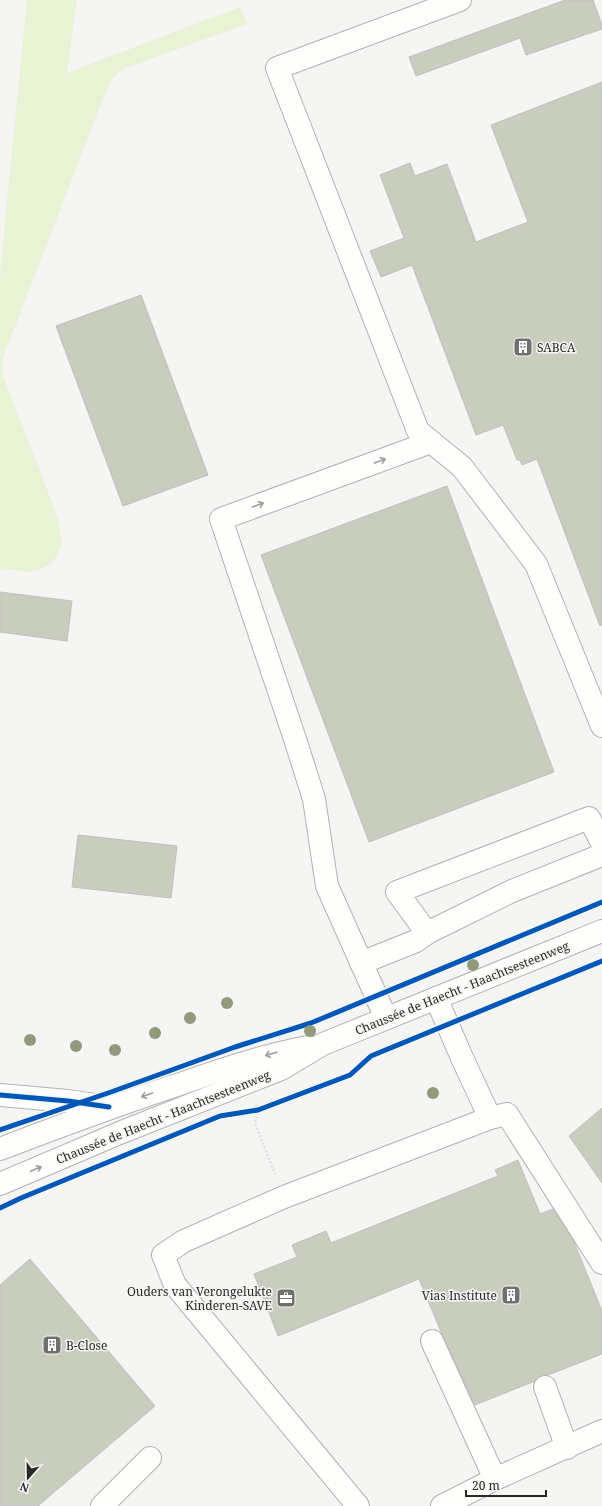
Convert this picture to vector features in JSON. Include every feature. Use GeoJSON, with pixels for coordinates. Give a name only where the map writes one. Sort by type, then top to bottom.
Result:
{"type":"FeatureCollection","features":[{"type":"Feature","properties":{"kind":"main road"},"geometry":{"type":"LineString","coordinates":[[460,0],[277,68],[418,430],[462,467],[536,564],[602,726]]}},
{"type":"Feature","properties":{"kind":"main road"},"geometry":{"type":"LineString","coordinates":[[386,1018],[327,886],[314,799],[296,739],[222,519],[431,442]]}},
{"type":"Feature","properties":{"kind":"main road"},"geometry":{"type":"LineString","coordinates":[[427,933],[397,892],[589,818],[602,844]]}},
{"type":"Feature","properties":{"kind":"main road"},"geometry":{"type":"LineString","coordinates":[[361,963],[416,941],[427,933],[512,891],[602,855]]}},
{"type":"Feature","properties":{"kind":"main road","name":"Chaussée de Haecht - Haachtsesteenweg"},"geometry":{"type":"LineString","coordinates":[[0,1184],[122,1132],[281,1069],[323,1044],[602,931]]}},
{"type":"Feature","properties":{"kind":"main road"},"geometry":{"type":"LineString","coordinates":[[436,998],[490,1118]]}},
{"type":"Feature","properties":{"kind":"main road","name":"Chaussée de Haecht - Haachtsesteenweg"},"geometry":{"type":"LineString","coordinates":[[0,1148],[109,1107],[240,1063],[277,1053],[323,1044]]}},
{"type":"Feature","properties":{"kind":"main road"},"geometry":{"type":"LineString","coordinates":[[0,1095],[68,1100],[109,1107]]}},
{"type":"Feature","properties":{"kind":"main road"},"geometry":{"type":"LineString","coordinates":[[358,1506],[174,1285],[163,1256],[184,1241],[284,1197],[490,1118],[507,1114],[602,1263]]}},
{"type":"Feature","properties":{"kind":"main road"},"geometry":{"type":"LineString","coordinates":[[432,1341],[495,1479]]}},
{"type":"Feature","properties":{"kind":"main road"},"geometry":{"type":"LineString","coordinates":[[545,1388],[567,1448]]}},
{"type":"Feature","properties":{"kind":"main road"},"geometry":{"type":"LineString","coordinates":[[442,1506],[495,1479],[602,1431]]}},
{"type":"Feature","properties":{"kind":"main road"},"geometry":{"type":"LineString","coordinates":[[102,1506],[150,1458]]}},
{"type":"Feature","properties":{"kind":"path"},"geometry":{"type":"LineString","coordinates":[[247,1082],[258,1110],[255,1123],[284,1197]]}},
{"type":"Feature","properties":{"kind":"path"},"geometry":{"type":"LineString","coordinates":[[250,1112],[265,1108]]}},
{"type":"Feature","properties":{"kind":"green space"},"geometry":{"type":"Polygon","coordinates":[[[27,0],[77,0],[67,73],[240,7],[247,24],[125,68],[114,76],[104,96],[7,346],[3,360],[3,376],[58,518],[62,544],[57,556],[51,563],[41,569],[28,572],[0,568],[0,273],[27,0]]]}},
{"type":"Feature","properties":{"kind":"building"},"geometry":{"type":"Polygon","coordinates":[[[565,0],[593,0],[602,29],[526,55],[520,38],[416,76],[409,57],[565,0]]]}},
{"type":"Feature","properties":{"kind":"building","name":"SABCA"},"geometry":{"type":"Polygon","coordinates":[[[602,82],[602,625],[600,626],[537,459],[522,465],[520,460],[517,460],[503,425],[476,435],[412,265],[381,277],[370,251],[404,238],[380,175],[410,163],[415,176],[447,164],[476,242],[528,222],[491,125],[602,82]]]}},
{"type":"Feature","properties":{"kind":"building"},"geometry":{"type":"Polygon","coordinates":[[[141,295],[208,475],[123,506],[56,326],[141,295]]]}},
{"type":"Feature","properties":{"kind":"building"},"geometry":{"type":"Polygon","coordinates":[[[447,486],[554,772],[369,842],[261,555],[447,486]]]}},
{"type":"Feature","properties":{"kind":"building"},"geometry":{"type":"Polygon","coordinates":[[[0,592],[72,601],[67,641],[0,632],[0,592]]]}},
{"type":"Feature","properties":{"kind":"building"},"geometry":{"type":"Polygon","coordinates":[[[78,835],[177,846],[171,898],[72,887],[78,835]]]}},
{"type":"Feature","properties":{"kind":"building"},"geometry":{"type":"Polygon","coordinates":[[[602,1108],[602,1183],[569,1136],[602,1108]]]}},
{"type":"Feature","properties":{"kind":"building","name":"Vias Institute"},"geometry":{"type":"Polygon","coordinates":[[[518,1160],[540,1214],[553,1209],[575,1244],[602,1311],[602,1354],[548,1375],[540,1375],[535,1381],[475,1405],[441,1332],[419,1279],[278,1336],[254,1274],[297,1257],[292,1245],[326,1231],[331,1243],[498,1176],[495,1170],[518,1160]]]}},
{"type":"Feature","properties":{"kind":"building","name":"B-Close"},"geometry":{"type":"Polygon","coordinates":[[[30,1259],[155,1406],[38,1506],[0,1506],[0,1285],[30,1259]]]}},
{"type":"Feature","properties":{"kind":"cycle path"},"geometry":{"type":"LineString","coordinates":[[0,1130],[235,1047],[311,1023],[602,902]]}},
{"type":"Feature","properties":{"kind":"cycle path"},"geometry":{"type":"LineString","coordinates":[[0,1208],[220,1116],[258,1110],[350,1075],[371,1056],[602,961]]}},
{"type":"Feature","properties":{"kind":"cycle path"},"geometry":{"type":"LineString","coordinates":[[0,1095],[68,1101],[109,1107]]}},
{"type":"Feature","properties":{"kind":"place","name":"SABCA"},"geometry":{"type":"Point","coordinates":[523,347]}},
{"type":"Feature","properties":{"kind":"place","name":"Vias Institute"},"geometry":{"type":"Point","coordinates":[511,1295]}},
{"type":"Feature","properties":{"kind":"place","name":"Ouders van Verongelukte Kinderen-SAVE"},"geometry":{"type":"Point","coordinates":[286,1298]}},
{"type":"Feature","properties":{"kind":"place","name":"B-Close"},"geometry":{"type":"Point","coordinates":[52,1345]}}]}
